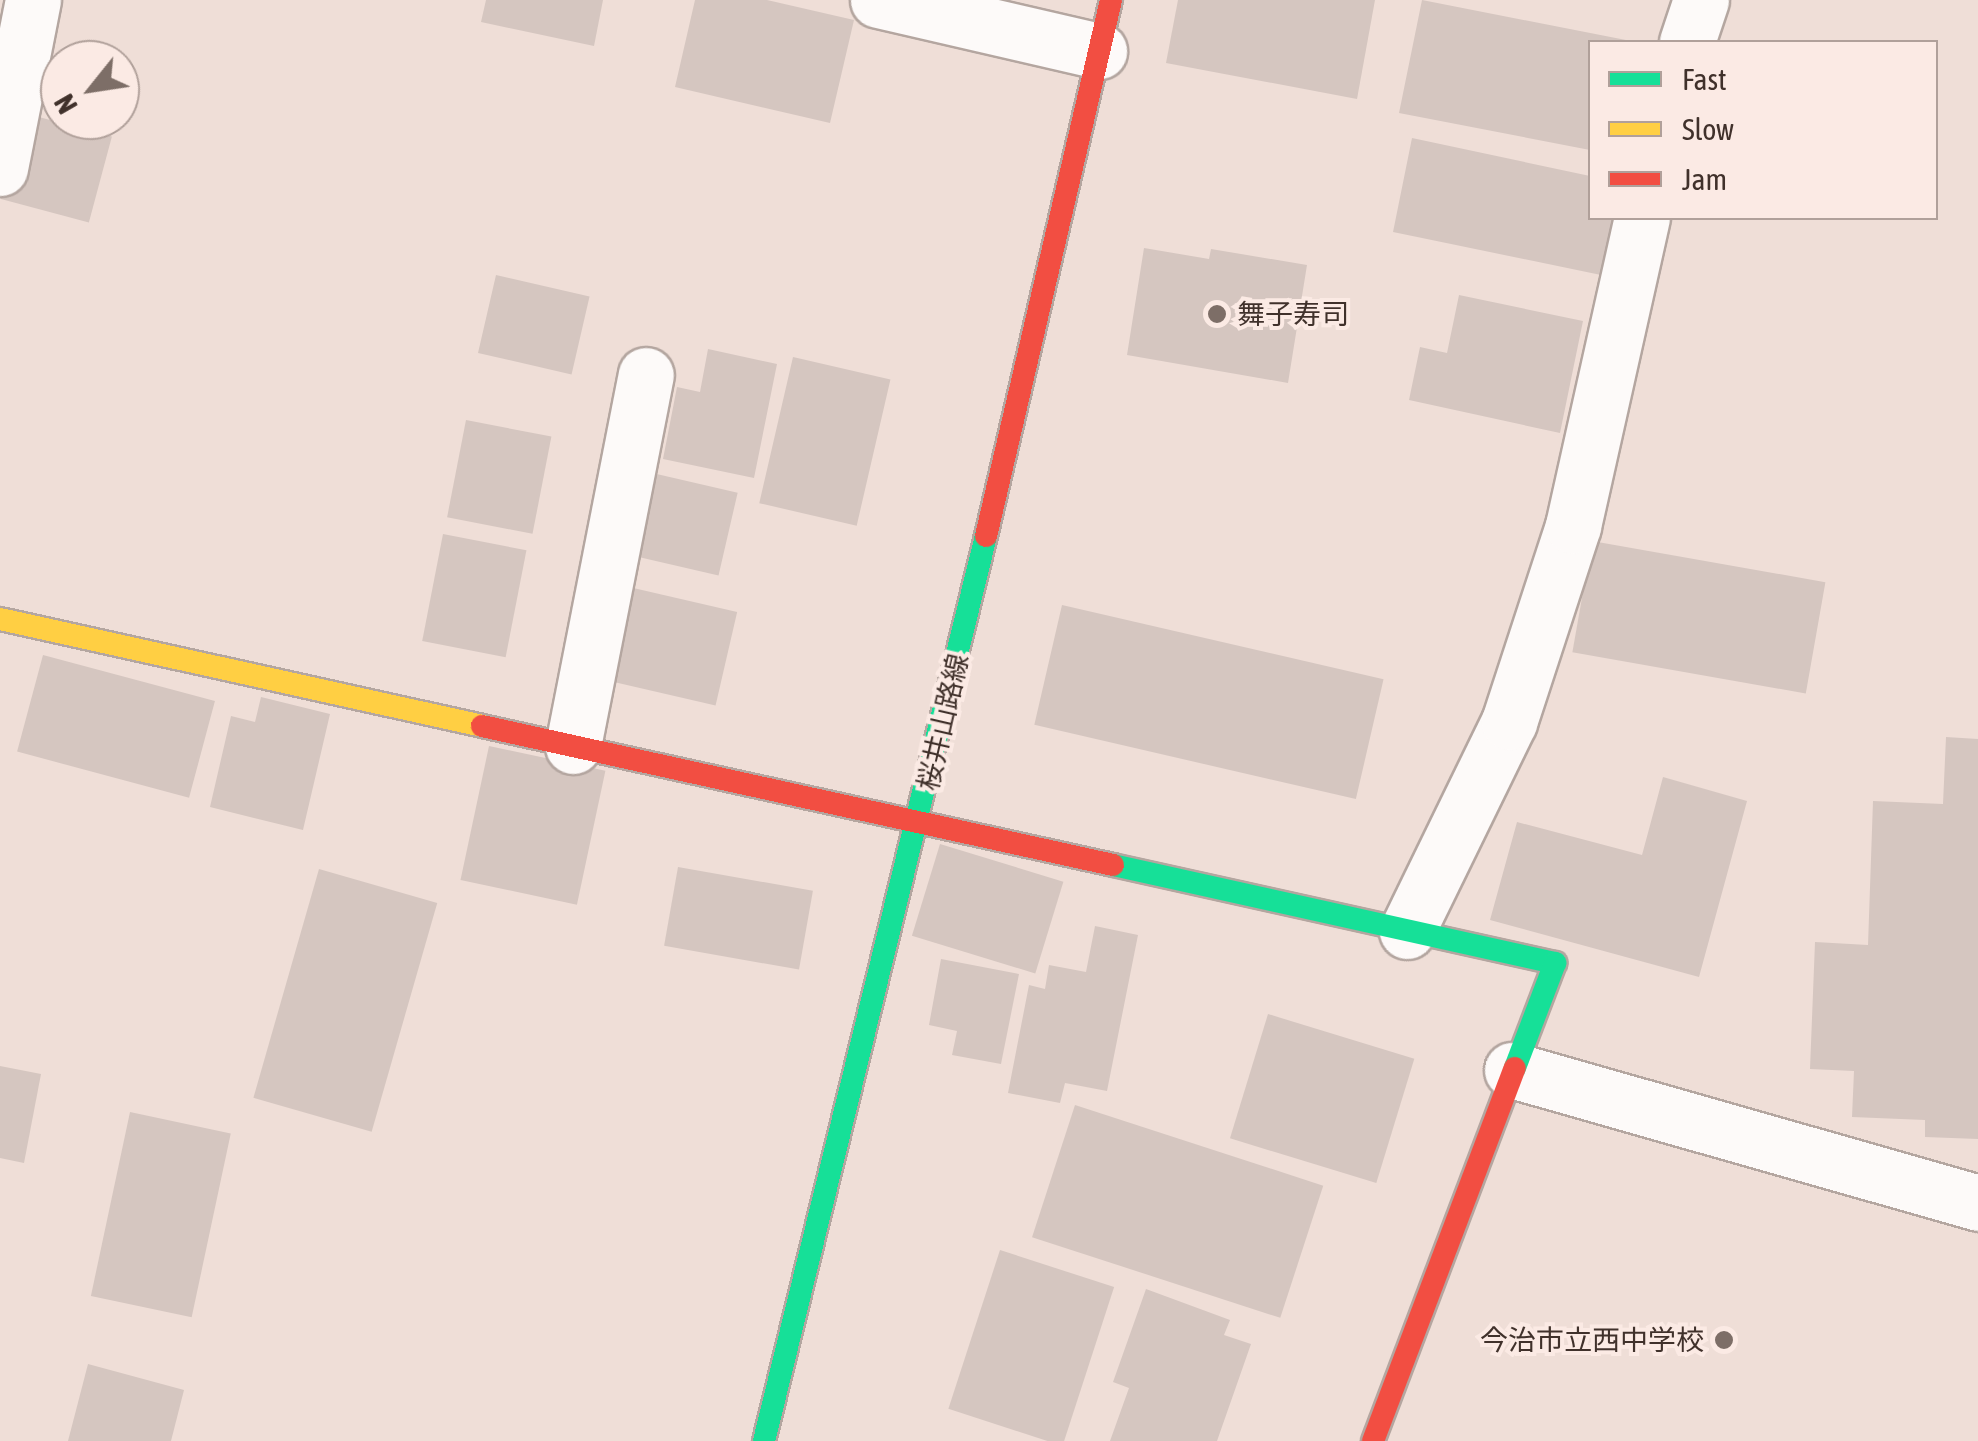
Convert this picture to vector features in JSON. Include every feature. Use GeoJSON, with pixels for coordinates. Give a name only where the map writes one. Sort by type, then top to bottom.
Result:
{"type":"FeatureCollection","features":[{"type":"Feature","properties":{"kind":"street"},"geometry":{"type":"LineString","coordinates":[[0,168],[33,0]]}},
{"type":"Feature","properties":{"kind":"street"},"geometry":{"type":"LineString","coordinates":[[878,0],[1105,26]]}},
{"type":"Feature","properties":{"kind":"street"},"geometry":{"type":"LineString","coordinates":[[1688,40],[1701,0]]}},
{"type":"Feature","properties":{"kind":"street","name":"桜井山路線"},"geometry":{"type":"LineString","coordinates":[[764,1441],[919,824],[1105,26]]}},
{"type":"Feature","properties":{"kind":"street"},"geometry":{"type":"LineString","coordinates":[[1408,931],[1510,722],[1573,526],[1642,220]]}},
{"type":"Feature","properties":{"kind":"street"},"geometry":{"type":"LineString","coordinates":[[572,746],[646,374]]}},
{"type":"Feature","properties":{"kind":"street"},"geometry":{"type":"LineString","coordinates":[[0,619],[1555,963],[1373,1441]]}},
{"type":"Feature","properties":{"kind":"street"},"geometry":{"type":"LineString","coordinates":[[1512,1070],[1978,1203]]}},
{"type":"Feature","properties":{"kind":"building"},"geometry":{"type":"Polygon","coordinates":[[[486,0],[603,0],[594,46],[481,22],[486,0]]]}},
{"type":"Feature","properties":{"kind":"building"},"geometry":{"type":"Polygon","coordinates":[[[695,0],[767,0],[854,20],[830,123],[675,87],[695,0]]]}},
{"type":"Feature","properties":{"kind":"building"},"geometry":{"type":"Polygon","coordinates":[[[1178,0],[1375,0],[1357,99],[1166,63],[1178,0]]]}},
{"type":"Feature","properties":{"kind":"building"},"geometry":{"type":"Polygon","coordinates":[[[1422,0],[1626,40],[1588,40],[1588,150],[1399,113],[1422,0]]]}},
{"type":"Feature","properties":{"kind":"building"},"geometry":{"type":"Polygon","coordinates":[[[24,113],[40,117],[40,140],[111,140],[89,223],[1,199],[24,113]]]}},
{"type":"Feature","properties":{"kind":"building"},"geometry":{"type":"Polygon","coordinates":[[[1412,138],[1588,176],[1588,220],[1613,220],[1601,275],[1393,232],[1412,138]]]}},
{"type":"Feature","properties":{"kind":"building"},"geometry":{"type":"Polygon","coordinates":[[[1144,248],[1209,259],[1211,249],[1307,265],[1288,383],[1127,355],[1144,248]]]}},
{"type":"Feature","properties":{"kind":"building"},"geometry":{"type":"Polygon","coordinates":[[[496,275],[590,297],[572,375],[478,353],[496,275]]]}},
{"type":"Feature","properties":{"kind":"building"},"geometry":{"type":"Polygon","coordinates":[[[1459,295],[1583,321],[1560,433],[1409,400],[1420,347],[1447,353],[1459,295]]]}},
{"type":"Feature","properties":{"kind":"building"},"geometry":{"type":"Polygon","coordinates":[[[708,349],[777,364],[754,478],[663,459],[677,387],[700,392],[708,349]]]}},
{"type":"Feature","properties":{"kind":"building"},"geometry":{"type":"Polygon","coordinates":[[[793,357],[890,379],[857,526],[759,503],[793,357]]]}},
{"type":"Feature","properties":{"kind":"building"},"geometry":{"type":"Polygon","coordinates":[[[466,420],[551,437],[533,534],[447,517],[466,420]]]}},
{"type":"Feature","properties":{"kind":"building"},"geometry":{"type":"Polygon","coordinates":[[[648,472],[738,493],[719,576],[629,555],[648,472]]]}},
{"type":"Feature","properties":{"kind":"building"},"geometry":{"type":"Polygon","coordinates":[[[443,534],[526,550],[506,657],[422,641],[443,534]]]}},
{"type":"Feature","properties":{"kind":"building"},"geometry":{"type":"Polygon","coordinates":[[[1592,541],[1825,582],[1806,693],[1572,652],[1592,541]]]}},
{"type":"Feature","properties":{"kind":"building"},"geometry":{"type":"Polygon","coordinates":[[[629,587],[737,612],[716,706],[607,681],[629,587]]]}},
{"type":"Feature","properties":{"kind":"building"},"geometry":{"type":"Polygon","coordinates":[[[1062,605],[1384,679],[1356,799],[1034,725],[1062,605]]]}},
{"type":"Feature","properties":{"kind":"building"},"geometry":{"type":"Polygon","coordinates":[[[43,655],[215,701],[189,798],[17,752],[43,655]]]}},
{"type":"Feature","properties":{"kind":"building"},"geometry":{"type":"Polygon","coordinates":[[[261,697],[330,714],[303,830],[210,807],[231,716],[255,722],[261,697]]]}},
{"type":"Feature","properties":{"kind":"building"},"geometry":{"type":"Polygon","coordinates":[[[1946,737],[1978,739],[1978,1139],[1925,1137],[1925,1120],[1852,1117],[1854,1071],[1810,1069],[1815,942],[1868,945],[1873,801],[1943,804],[1946,737]]]}},
{"type":"Feature","properties":{"kind":"building"},"geometry":{"type":"Polygon","coordinates":[[[489,746],[605,771],[577,905],[461,880],[489,746]]]}},
{"type":"Feature","properties":{"kind":"building"},"geometry":{"type":"Polygon","coordinates":[[[1663,777],[1747,801],[1699,977],[1490,920],[1517,822],[1642,855],[1663,777]]]}},
{"type":"Feature","properties":{"kind":"building"},"geometry":{"type":"Polygon","coordinates":[[[940,844],[1063,882],[1035,974],[912,936],[940,844]]]}},
{"type":"Feature","properties":{"kind":"building"},"geometry":{"type":"Polygon","coordinates":[[[678,867],[813,891],[799,970],[664,946],[678,867]]]}},
{"type":"Feature","properties":{"kind":"building"},"geometry":{"type":"Polygon","coordinates":[[[319,869],[437,903],[372,1132],[253,1098],[319,869]]]}},
{"type":"Feature","properties":{"kind":"building"},"geometry":{"type":"Polygon","coordinates":[[[1095,926],[1138,935],[1107,1091],[1065,1083],[1060,1103],[1008,1093],[1029,985],[1045,989],[1049,965],[1086,972],[1095,926]]]}},
{"type":"Feature","properties":{"kind":"building"},"geometry":{"type":"Polygon","coordinates":[[[941,959],[1019,974],[1001,1064],[952,1055],[957,1031],[929,1025],[941,959]]]}},
{"type":"Feature","properties":{"kind":"building"},"geometry":{"type":"Polygon","coordinates":[[[1268,1014],[1414,1059],[1376,1183],[1230,1138],[1268,1014]]]}},
{"type":"Feature","properties":{"kind":"building"},"geometry":{"type":"Polygon","coordinates":[[[0,1066],[41,1074],[24,1163],[0,1158],[0,1066]]]}},
{"type":"Feature","properties":{"kind":"building"},"geometry":{"type":"Polygon","coordinates":[[[1075,1105],[1323,1186],[1280,1318],[1032,1237],[1075,1105]]]}},
{"type":"Feature","properties":{"kind":"building"},"geometry":{"type":"Polygon","coordinates":[[[130,1112],[231,1133],[192,1317],[91,1296],[130,1112]]]}},
{"type":"Feature","properties":{"kind":"building"},"geometry":{"type":"Polygon","coordinates":[[[1000,1250],[1114,1287],[1064,1441],[1047,1441],[948,1409],[1000,1250]]]}},
{"type":"Feature","properties":{"kind":"building"},"geometry":{"type":"Polygon","coordinates":[[[1146,1289],[1230,1320],[1224,1335],[1251,1344],[1217,1441],[1110,1441],[1129,1388],[1113,1382],[1146,1289]]]}},
{"type":"Feature","properties":{"kind":"building"},"geometry":{"type":"Polygon","coordinates":[[[88,1364],[184,1390],[171,1441],[68,1441],[88,1364]]]}},
{"type":"Feature","properties":{"kind":"traffic: fast"},"geometry":{"type":"LineString","coordinates":[[764,1441],[986,536]]}},
{"type":"Feature","properties":{"kind":"traffic: fast"},"geometry":{"type":"LineString","coordinates":[[1113,865],[1555,963],[1515,1068]]}},
{"type":"Feature","properties":{"kind":"traffic: slow"},"geometry":{"type":"LineString","coordinates":[[0,619],[482,726]]}},
{"type":"Feature","properties":{"kind":"traffic: jam"},"geometry":{"type":"LineString","coordinates":[[986,536],[1111,0]]}},
{"type":"Feature","properties":{"kind":"traffic: jam"},"geometry":{"type":"LineString","coordinates":[[482,726],[1113,865]]}},
{"type":"Feature","properties":{"kind":"traffic: jam"},"geometry":{"type":"LineString","coordinates":[[1373,1441],[1515,1068]]}},
{"type":"Feature","properties":{"kind":"place","name":"舞子寿司"},"geometry":{"type":"Point","coordinates":[1217,314]}},
{"type":"Feature","properties":{"kind":"place","name":"今治市立西中学校"},"geometry":{"type":"Point","coordinates":[1724,1340]}}]}
